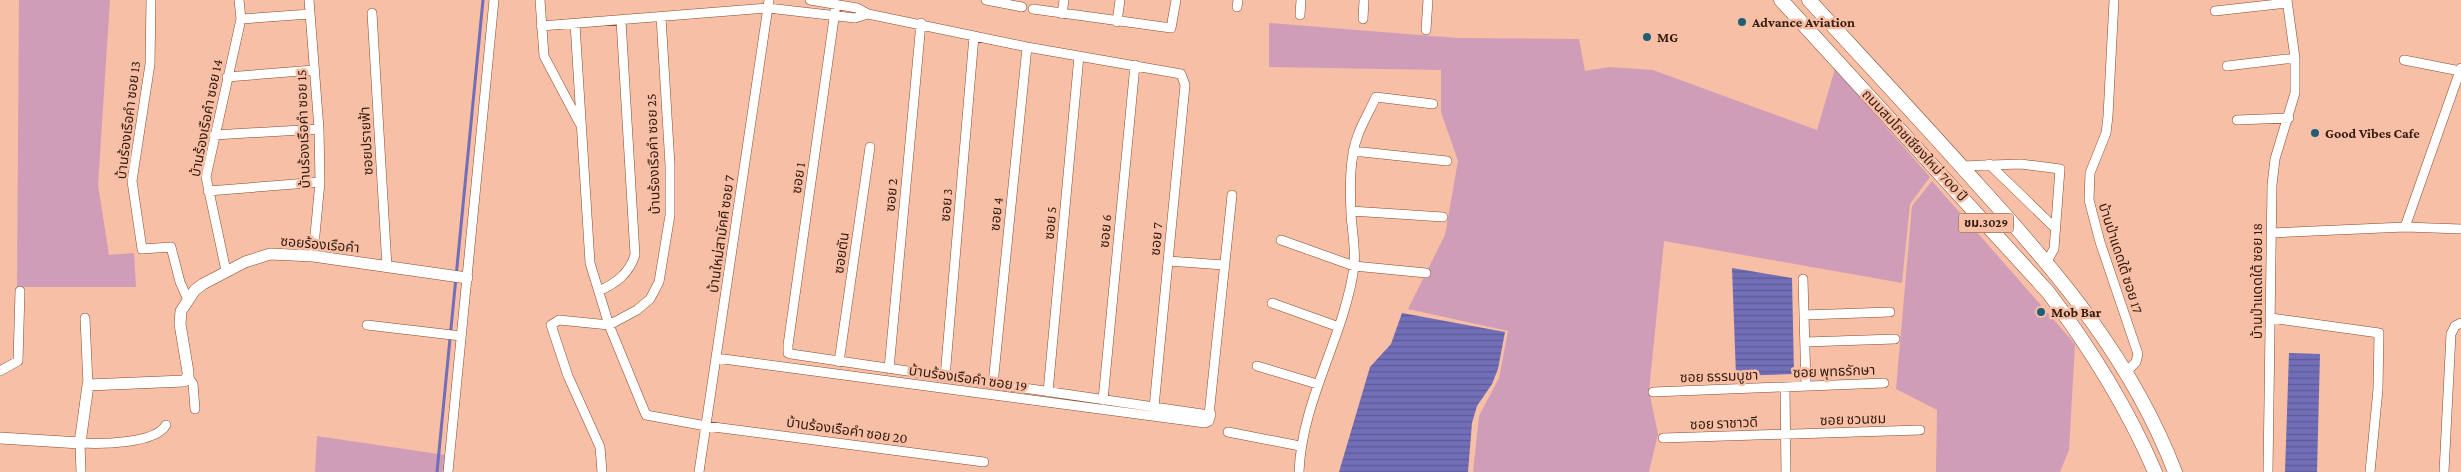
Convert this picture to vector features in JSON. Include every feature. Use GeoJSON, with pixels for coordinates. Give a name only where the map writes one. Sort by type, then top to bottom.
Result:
{"type":"FeatureCollection","features":[{"type":"Feature","properties":{"kind":"main road","name":"ถนนสมโภชเชียงใหม่ 700 ปี"},"geometry":{"type":"LineString","coordinates":[[1781,0],[2048,292],[2081,336],[2110,381],[2155,472]]}},
{"type":"Feature","properties":{"kind":"main road","name":"ถนนสมโภชเชียงใหม่ 700 ปี"},"geometry":{"type":"LineString","coordinates":[[1809,0],[2047,261],[2088,314],[2126,372],[2141,397],[2175,472]]}},
{"type":"Feature","properties":{"kind":"street","name":"บ้านร้องเรือคำ ซอย 13"},"geometry":{"type":"LineString","coordinates":[[151,0],[150,64],[132,181],[136,214],[142,249],[171,247],[180,282],[188,300]]}},
{"type":"Feature","properties":{"kind":"street","name":"บ้านร้องเรือคำ ซอย 14"},"geometry":{"type":"LineString","coordinates":[[226,271],[206,177],[240,19],[239,0]]}},
{"type":"Feature","properties":{"kind":"street","name":"บ้านร้องเรือคำ ซอย 15"},"geometry":{"type":"LineString","coordinates":[[309,0],[319,129],[320,182],[313,256]]}},
{"type":"Feature","properties":{"kind":"street"},"geometry":{"type":"LineString","coordinates":[[448,472],[459,276],[494,0]]}},
{"type":"Feature","properties":{"kind":"street"},"geometry":{"type":"LineString","coordinates":[[540,0],[544,56],[582,126]]}},
{"type":"Feature","properties":{"kind":"street"},"geometry":{"type":"LineString","coordinates":[[810,0],[857,8],[868,14],[921,23],[1026,47],[1135,65]]}},
{"type":"Feature","properties":{"kind":"street"},"geometry":{"type":"LineString","coordinates":[[986,0],[1022,7]]}},
{"type":"Feature","properties":{"kind":"street"},"geometry":{"type":"LineString","coordinates":[[1062,14],[1064,0]]}},
{"type":"Feature","properties":{"kind":"street"},"geometry":{"type":"LineString","coordinates":[[1117,22],[1120,0]]}},
{"type":"Feature","properties":{"kind":"street"},"geometry":{"type":"LineString","coordinates":[[1033,9],[1171,28],[1176,0]]}},
{"type":"Feature","properties":{"kind":"street"},"geometry":{"type":"LineString","coordinates":[[1300,15],[1301,0]]}},
{"type":"Feature","properties":{"kind":"street"},"geometry":{"type":"LineString","coordinates":[[1363,19],[1364,0]]}},
{"type":"Feature","properties":{"kind":"street"},"geometry":{"type":"LineString","coordinates":[[1426,30],[1428,0]]}},
{"type":"Feature","properties":{"kind":"street","name":"บ้านป่าแดดใต้ ซอย 17"},"geometry":{"type":"LineString","coordinates":[[2114,0],[2106,133],[2090,173],[2089,200],[2100,242],[2138,354],[2136,362],[2126,372]]}},
{"type":"Feature","properties":{"kind":"street"},"geometry":{"type":"LineString","coordinates":[[2215,11],[2287,2]]}},
{"type":"Feature","properties":{"kind":"street","name":"บ้านป่าแดดใต้ ซอย 18"},"geometry":{"type":"LineString","coordinates":[[2268,472],[2271,233],[2275,159],[2296,93],[2295,58],[2287,2]]}},
{"type":"Feature","properties":{"kind":"street"},"geometry":{"type":"LineString","coordinates":[[541,26],[661,17],[768,4],[834,17],[855,18],[868,14]]}},
{"type":"Feature","properties":{"kind":"street","name":"บ้านใหม่สามัคคี ซอย 7"},"geometry":{"type":"LineString","coordinates":[[699,472],[768,4]]}},
{"type":"Feature","properties":{"kind":"street","name":"ซอย 1"},"geometry":{"type":"LineString","coordinates":[[836,4],[788,353],[839,362]]}},
{"type":"Feature","properties":{"kind":"street","name":"ซอยปรายฟ้า"},"geometry":{"type":"LineString","coordinates":[[372,13],[387,266]]}},
{"type":"Feature","properties":{"kind":"street"},"geometry":{"type":"LineString","coordinates":[[240,19],[310,14]]}},
{"type":"Feature","properties":{"kind":"street","name":"บ้านร้องเรือคำ ซอย 25"},"geometry":{"type":"LineString","coordinates":[[609,325],[630,314],[650,299],[660,282],[664,264],[670,215],[670,166],[661,17]]}},
{"type":"Feature","properties":{"kind":"street"},"geometry":{"type":"LineString","coordinates":[[599,291],[620,279],[632,264],[635,255],[621,20]]}},
{"type":"Feature","properties":{"kind":"street","name":"ซอย 2"},"geometry":{"type":"LineString","coordinates":[[889,369],[921,23]]}},
{"type":"Feature","properties":{"kind":"street"},"geometry":{"type":"LineString","coordinates":[[575,24],[590,263],[609,325],[559,320],[551,324],[568,376],[600,446],[602,472]]}},
{"type":"Feature","properties":{"kind":"street","name":"ซอย 3"},"geometry":{"type":"LineString","coordinates":[[945,377],[974,36]]}},
{"type":"Feature","properties":{"kind":"street","name":"ซอย 4"},"geometry":{"type":"LineString","coordinates":[[994,384],[1026,47]]}},
{"type":"Feature","properties":{"kind":"street","name":"ซอย 5"},"geometry":{"type":"LineString","coordinates":[[1048,392],[1079,56]]}},
{"type":"Feature","properties":{"kind":"street"},"geometry":{"type":"LineString","coordinates":[[2227,66],[2295,58]]}},
{"type":"Feature","properties":{"kind":"street"},"geometry":{"type":"LineString","coordinates":[[2404,60],[2461,70],[2405,226]]}},
{"type":"Feature","properties":{"kind":"street","name":"ซอย 7"},"geometry":{"type":"LineString","coordinates":[[1135,65],[1181,74],[1185,79],[1154,407]]}},
{"type":"Feature","properties":{"kind":"street","name":"ซอย 6"},"geometry":{"type":"LineString","coordinates":[[1103,400],[1135,65]]}},
{"type":"Feature","properties":{"kind":"street"},"geometry":{"type":"LineString","coordinates":[[227,77],[314,70]]}},
{"type":"Feature","properties":{"kind":"street"},"geometry":{"type":"LineString","coordinates":[[1298,472],[1300,446],[1317,384],[1339,327],[1354,266],[1351,211],[1353,152],[1358,135],[1376,97],[1433,104]]}},
{"type":"Feature","properties":{"kind":"street"},"geometry":{"type":"LineString","coordinates":[[2237,120],[2289,118]]}},
{"type":"Feature","properties":{"kind":"street"},"geometry":{"type":"LineString","coordinates":[[214,135],[319,129]]}},
{"type":"Feature","properties":{"kind":"street","name":"ซอยตัน"},"geometry":{"type":"LineString","coordinates":[[839,362],[870,148]]}},
{"type":"Feature","properties":{"kind":"street"},"geometry":{"type":"LineString","coordinates":[[1353,152],[1447,161]]}},
{"type":"Feature","properties":{"kind":"street"},"geometry":{"type":"LineString","coordinates":[[1989,164],[2056,228]]}},
{"type":"Feature","properties":{"kind":"street"},"geometry":{"type":"LineString","coordinates":[[1961,166],[2021,164],[2060,169],[2054,249],[2047,261]]}},
{"type":"Feature","properties":{"kind":"street"},"geometry":{"type":"LineString","coordinates":[[208,191],[320,182]]}},
{"type":"Feature","properties":{"kind":"street"},"geometry":{"type":"LineString","coordinates":[[839,362],[1211,414],[1232,194]]}},
{"type":"Feature","properties":{"kind":"street"},"geometry":{"type":"LineString","coordinates":[[1351,211],[1443,218]]}},
{"type":"Feature","properties":{"kind":"street"},"geometry":{"type":"LineString","coordinates":[[2271,233],[2405,226],[2461,229]]}},
{"type":"Feature","properties":{"kind":"street"},"geometry":{"type":"LineString","coordinates":[[1281,240],[1354,266],[1426,273]]}},
{"type":"Feature","properties":{"kind":"street","name":"ซอยร้องเรือคำ"},"geometry":{"type":"LineString","coordinates":[[188,376],[180,324],[182,312],[188,300],[203,284],[245,262],[270,254],[313,256],[459,276]]}},
{"type":"Feature","properties":{"kind":"street"},"geometry":{"type":"LineString","coordinates":[[1168,261],[1224,265]]}},
{"type":"Feature","properties":{"kind":"street"},"geometry":{"type":"LineString","coordinates":[[1803,279],[1806,386]]}},
{"type":"Feature","properties":{"kind":"street"},"geometry":{"type":"LineString","coordinates":[[0,371],[18,361],[20,291]]}},
{"type":"Feature","properties":{"kind":"street"},"geometry":{"type":"LineString","coordinates":[[1272,303],[1339,327]]}},
{"type":"Feature","properties":{"kind":"street"},"geometry":{"type":"LineString","coordinates":[[1804,315],[1890,312]]}},
{"type":"Feature","properties":{"kind":"street"},"geometry":{"type":"LineString","coordinates":[[80,472],[80,443],[88,385],[85,318]]}},
{"type":"Feature","properties":{"kind":"street"},"geometry":{"type":"LineString","coordinates":[[2271,318],[2379,333],[2378,389],[2370,472]]}},
{"type":"Feature","properties":{"kind":"street"},"geometry":{"type":"LineString","coordinates":[[2444,472],[2452,334],[2455,326],[2461,323]]}},
{"type":"Feature","properties":{"kind":"street"},"geometry":{"type":"LineString","coordinates":[[367,325],[455,335]]}},
{"type":"Feature","properties":{"kind":"street","name":"บ้านร้องเรือคำ ซอย 20"},"geometry":{"type":"LineString","coordinates":[[609,325],[646,415],[706,426],[984,462]]}},
{"type":"Feature","properties":{"kind":"street"},"geometry":{"type":"LineString","coordinates":[[1805,342],[1895,340]]}},
{"type":"Feature","properties":{"kind":"street","name":"บ้านร้องเรือคำ ซอย 19"},"geometry":{"type":"LineString","coordinates":[[716,358],[1205,423],[1210,421],[1211,414]]}},
{"type":"Feature","properties":{"kind":"street"},"geometry":{"type":"LineString","coordinates":[[1257,366],[1317,384]]}},
{"type":"Feature","properties":{"kind":"street"},"geometry":{"type":"LineString","coordinates":[[88,385],[184,381],[188,376],[193,384],[195,409]]}},
{"type":"Feature","properties":{"kind":"street","name":"ซอย พุทธรักษา"},"geometry":{"type":"LineString","coordinates":[[1785,387],[1884,383]]}},
{"type":"Feature","properties":{"kind":"street"},"geometry":{"type":"LineString","coordinates":[[1785,387],[1786,472]]}},
{"type":"Feature","properties":{"kind":"street","name":"ซอย ธรรมบูชา"},"geometry":{"type":"LineString","coordinates":[[1653,392],[1785,387]]}},
{"type":"Feature","properties":{"kind":"street"},"geometry":{"type":"LineString","coordinates":[[0,438],[100,444],[147,438],[161,432],[166,425]]}},
{"type":"Feature","properties":{"kind":"street","name":"ซอย ชวนชม"},"geometry":{"type":"LineString","coordinates":[[1786,435],[1920,430]]}},
{"type":"Feature","properties":{"kind":"street"},"geometry":{"type":"LineString","coordinates":[[1228,432],[1300,446]]}},
{"type":"Feature","properties":{"kind":"street","name":"ซอย ราชาวดี"},"geometry":{"type":"LineString","coordinates":[[1663,438],[1786,435]]}},
{"type":"Feature","properties":{"kind":"shaded area"},"geometry":{"type":"Polygon","coordinates":[[[19,0],[110,0],[98,185],[109,255],[134,253],[136,287],[17,287],[19,0]]]}},
{"type":"Feature","properties":{"kind":"shaded area"},"geometry":{"type":"Polygon","coordinates":[[[1269,23],[1457,38],[1579,39],[1585,71],[1609,67],[1653,70],[1817,130],[1835,69],[1930,177],[1910,204],[1902,283],[1664,241],[1649,391],[1658,434],[1649,472],[1473,472],[1479,416],[1499,378],[1508,331],[1408,309],[1445,235],[1458,161],[1441,112],[1441,70],[1269,67],[1269,23]]]}},
{"type":"Feature","properties":{"kind":"shaded area"},"geometry":{"type":"Polygon","coordinates":[[[1932,181],[2075,344],[2069,450],[2060,472],[1936,472],[1937,410],[1896,389],[1912,206],[1932,181]]]}},
{"type":"Feature","properties":{"kind":"shaded area"},"geometry":{"type":"Polygon","coordinates":[[[1732,268],[1792,278],[1794,374],[1736,376],[1732,268]]]}},
{"type":"Feature","properties":{"kind":"shaded area"},"geometry":{"type":"Polygon","coordinates":[[[1402,313],[1505,332],[1498,369],[1492,384],[1477,406],[1472,423],[1468,472],[1339,472],[1370,367],[1391,344],[1402,313]]]}},
{"type":"Feature","properties":{"kind":"shaded area"},"geometry":{"type":"Polygon","coordinates":[[[2289,353],[2320,354],[2317,472],[2285,472],[2289,353]]]}},
{"type":"Feature","properties":{"kind":"shaded area"},"geometry":{"type":"Polygon","coordinates":[[[317,436],[445,455],[444,472],[315,472],[317,436]]]}},
{"type":"Feature","properties":{"kind":"waterway"},"geometry":{"type":"LineString","coordinates":[[437,472],[483,0]]}},
{"type":"Feature","properties":{"kind":"place","name":"Advance Aviation"},"geometry":{"type":"Point","coordinates":[1742,22]}},
{"type":"Feature","properties":{"kind":"place","name":"MG"},"geometry":{"type":"Point","coordinates":[1647,37]}},
{"type":"Feature","properties":{"kind":"place","name":"Good Vibes Cafe"},"geometry":{"type":"Point","coordinates":[2315,133]}},
{"type":"Feature","properties":{"kind":"place","name":"Mob Bar"},"geometry":{"type":"Point","coordinates":[2041,312]}}]}
